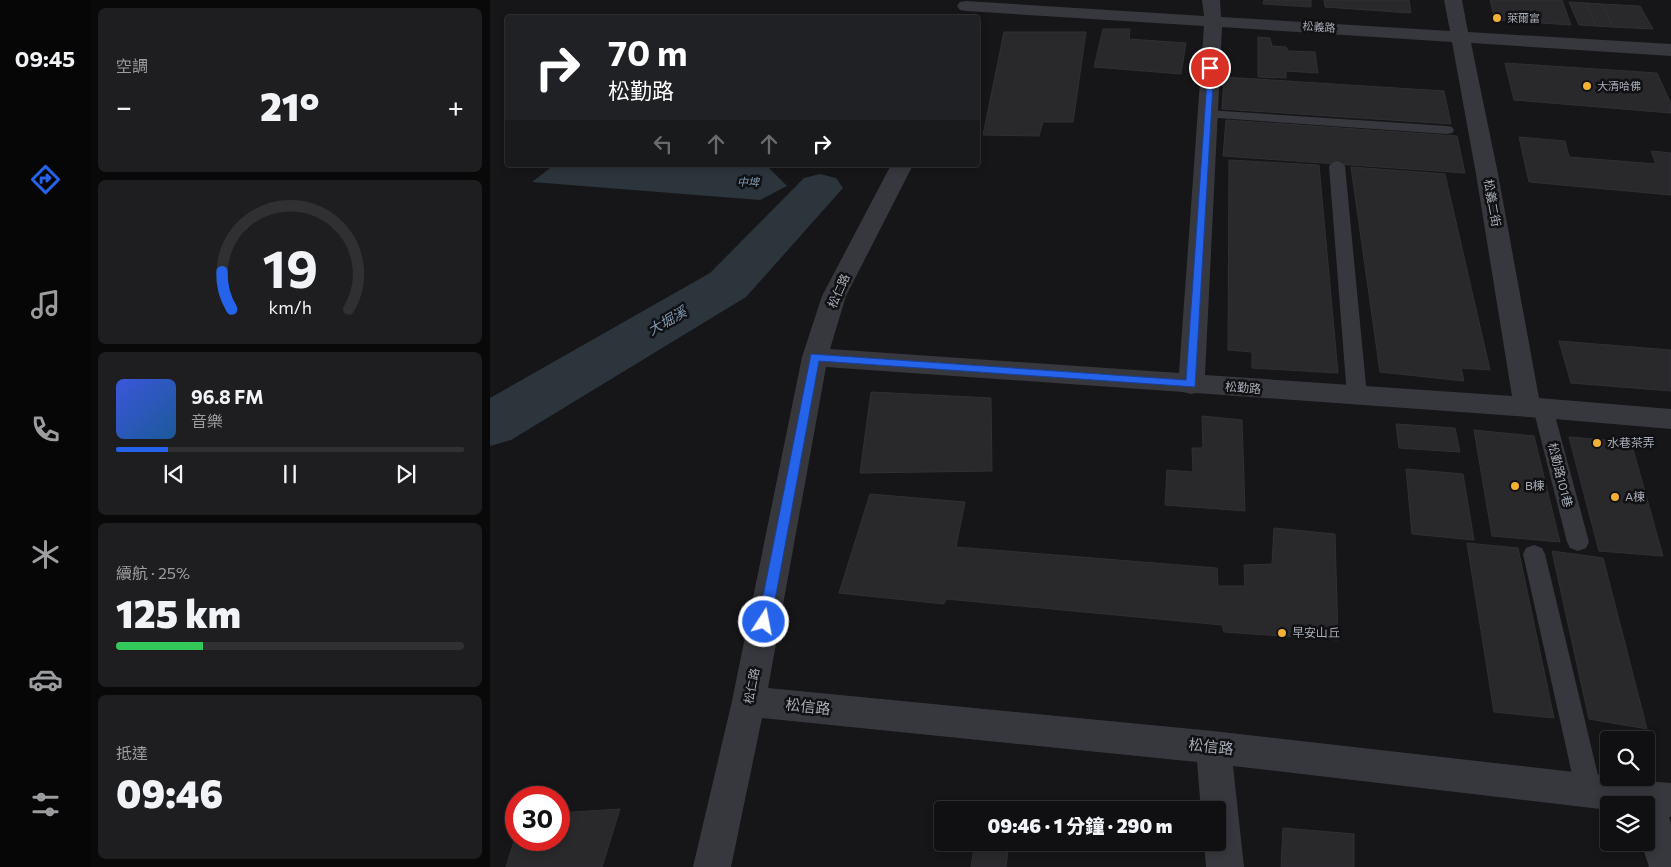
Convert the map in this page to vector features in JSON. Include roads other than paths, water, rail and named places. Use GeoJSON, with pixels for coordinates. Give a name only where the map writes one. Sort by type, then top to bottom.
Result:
{"type":"FeatureCollection","features":[{"type":"Feature","properties":{"kind":"street","name":"松義二街"},"geometry":{"type":"LineString","coordinates":[[1452,0],[1535,408]]}},
{"type":"Feature","properties":{"kind":"street","name":"松義路"},"geometry":{"type":"LineString","coordinates":[[965,8],[1212,10],[1460,36],[1671,50]]}},
{"type":"Feature","properties":{"kind":"street"},"geometry":{"type":"LineString","coordinates":[[1192,385],[1208,114],[1212,10]]}},
{"type":"Feature","properties":{"kind":"street","name":"松仁路"},"geometry":{"type":"LineString","coordinates":[[712,867],[749,701],[815,357],[834,296],[901,167]]}},
{"type":"Feature","properties":{"kind":"street","name":"松勤路"},"geometry":{"type":"LineString","coordinates":[[815,357],[1671,419]]}},
{"type":"Feature","properties":{"kind":"street","name":"松信路"},"geometry":{"type":"LineString","coordinates":[[749,701],[1213,747],[1658,799]]}},
{"type":"Feature","properties":{"kind":"street"},"geometry":{"type":"LineString","coordinates":[[1213,747],[1225,867]]}},
{"type":"Feature","properties":{"kind":"street"},"geometry":{"type":"LineString","coordinates":[[1658,799],[1668,867]]}},
{"type":"Feature","properties":{"kind":"lane"},"geometry":{"type":"LineString","coordinates":[[1208,114],[1447,130]]}},
{"type":"Feature","properties":{"kind":"lane"},"geometry":{"type":"LineString","coordinates":[[1337,166],[1357,396]]}},
{"type":"Feature","properties":{"kind":"lane","name":"松勤路101巷"},"geometry":{"type":"LineString","coordinates":[[1535,408],[1578,542]]}},
{"type":"Feature","properties":{"kind":"lane"},"geometry":{"type":"LineString","coordinates":[[1534,554],[1589,792]]}},
{"type":"Feature","properties":{"kind":"water","name":"中埤"},"geometry":{"type":"Polygon","coordinates":[[[551,167],[768,167],[787,186],[760,200],[532,182],[551,167]]]}},
{"type":"Feature","properties":{"kind":"waterway","name":"大堀溪"},"geometry":{"type":"LineString","coordinates":[[490,425],[728,285],[820,188]]}},
{"type":"Feature","properties":{"kind":"place","name":"萊爾富"},"geometry":{"type":"Point","coordinates":[1497,18]}},
{"type":"Feature","properties":{"kind":"place","name":"大清哈佛"},"geometry":{"type":"Point","coordinates":[1587,86]}},
{"type":"Feature","properties":{"kind":"place","name":"水巷茶弄"},"geometry":{"type":"Point","coordinates":[1597,443]}},
{"type":"Feature","properties":{"kind":"place","name":"B棟"},"geometry":{"type":"Point","coordinates":[1515,486]}},
{"type":"Feature","properties":{"kind":"place","name":"A棟"},"geometry":{"type":"Point","coordinates":[1615,497]}},
{"type":"Feature","properties":{"kind":"place","name":"早安山丘"},"geometry":{"type":"Point","coordinates":[1282,633]}}]}
